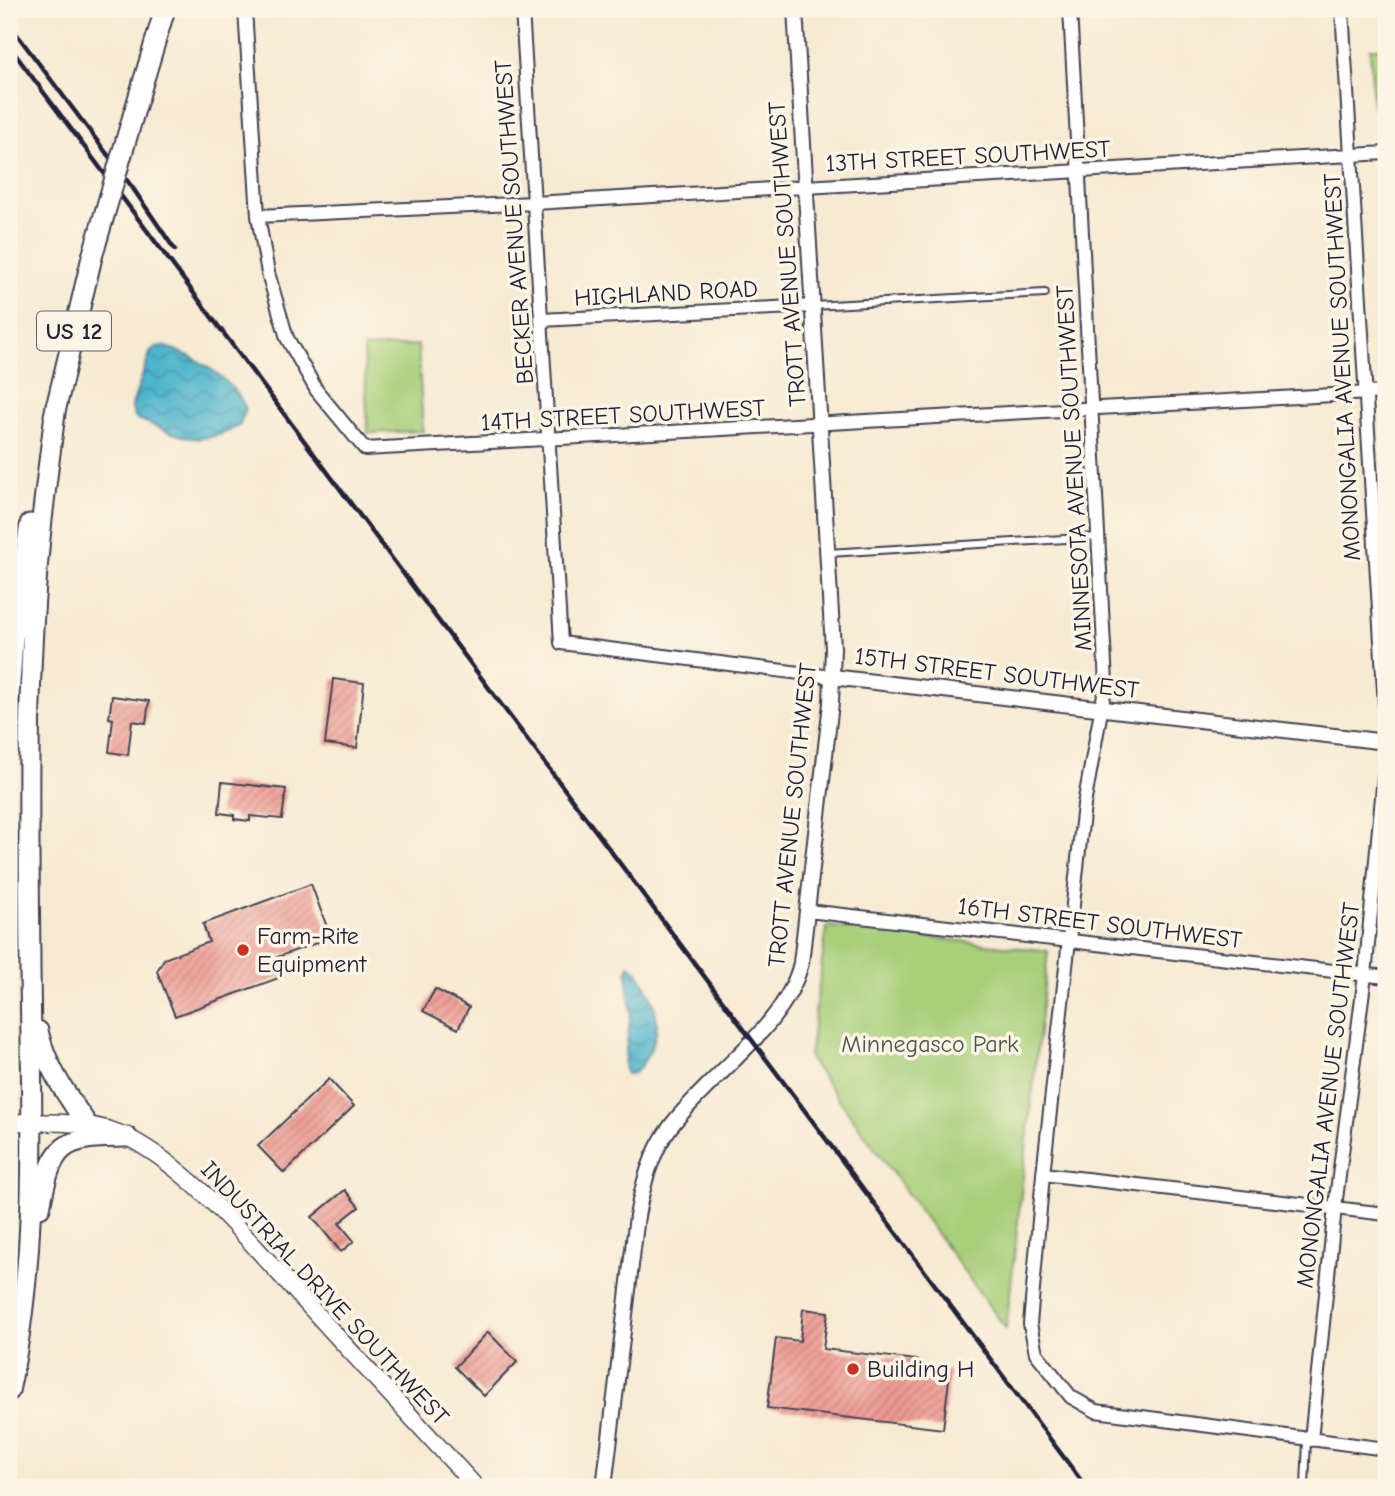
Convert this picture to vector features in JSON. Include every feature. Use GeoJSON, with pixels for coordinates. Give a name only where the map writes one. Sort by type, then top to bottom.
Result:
{"type":"FeatureCollection","features":[{"type":"Feature","properties":{"kind":"highway","name":"US 12"},"geometry":{"type":"LineString","coordinates":[[9,697],[13,638],[27,538],[56,405],[92,257],[164,9]]}},
{"type":"Feature","properties":{"kind":"highway","name":"US 12"},"geometry":{"type":"LineString","coordinates":[[9,1391],[25,1292],[33,1122],[29,755],[33,629],[43,506],[56,405]]}},
{"type":"Feature","properties":{"kind":"highway"},"geometry":{"type":"LineString","coordinates":[[30,967],[35,1015],[45,1057],[88,1126]]}},
{"type":"Feature","properties":{"kind":"highway"},"geometry":{"type":"LineString","coordinates":[[25,1292],[44,1187],[57,1153],[76,1140],[127,1137]]}},
{"type":"Feature","properties":{"kind":"main road","name":"INDUSTRIAL DRIVE SOUTHWEST"},"geometry":{"type":"LineString","coordinates":[[9,1122],[88,1126],[127,1137],[169,1164],[220,1211],[476,1487]]}},
{"type":"Feature","properties":{"kind":"street"},"geometry":{"type":"LineString","coordinates":[[245,9],[258,216]]}},
{"type":"Feature","properties":{"kind":"street","name":"BECKER AVENUE SOUTHWEST"},"geometry":{"type":"LineString","coordinates":[[522,9],[561,642]]}},
{"type":"Feature","properties":{"kind":"street","name":"TROTT AVENUE SOUTHWEST"},"geometry":{"type":"LineString","coordinates":[[604,1487],[637,1216],[646,1175],[670,1126],[785,1004],[798,976],[808,911],[832,677],[821,425],[795,9]]}},
{"type":"Feature","properties":{"kind":"street","name":"MINNESOTA AVENUE SOUTHWEST"},"geometry":{"type":"LineString","coordinates":[[1070,9],[1106,683],[1084,806],[1043,1174],[1030,1324],[1036,1353],[1071,1397],[1097,1411],[1386,1449]]}},
{"type":"Feature","properties":{"kind":"street","name":"MONONGALIA AVENUE SOUTHWEST"},"geometry":{"type":"LineString","coordinates":[[1342,9],[1364,393],[1381,577],[1386,723]]}},
{"type":"Feature","properties":{"kind":"street","name":"13TH STREET SOUTHWEST"},"geometry":{"type":"LineString","coordinates":[[258,216],[534,203],[1386,153]]}},
{"type":"Feature","properties":{"kind":"street","name":"14TH STREET SOUTHWEST"},"geometry":{"type":"LineString","coordinates":[[258,216],[268,273],[287,338],[317,391],[365,449],[1386,392]]}},
{"type":"Feature","properties":{"kind":"street","name":"HIGHLAND ROAD"},"geometry":{"type":"LineString","coordinates":[[541,320],[813,306]]}},
{"type":"Feature","properties":{"kind":"street","name":"15TH STREET SOUTHWEST"},"geometry":{"type":"LineString","coordinates":[[561,642],[832,677],[1386,742]]}},
{"type":"Feature","properties":{"kind":"street","name":"MONONGALIA AVENUE SOUTHWEST"},"geometry":{"type":"LineString","coordinates":[[1309,1440],[1364,975],[1386,755]]}},
{"type":"Feature","properties":{"kind":"street","name":"16TH STREET SOUTHWEST"},"geometry":{"type":"LineString","coordinates":[[808,911],[1386,977]]}},
{"type":"Feature","properties":{"kind":"street"},"geometry":{"type":"LineString","coordinates":[[1043,1174],[1386,1213]]}},
{"type":"Feature","properties":{"kind":"lane","name":"HIGHLAND ROAD"},"geometry":{"type":"LineString","coordinates":[[813,306],[1045,293]]}},
{"type":"Feature","properties":{"kind":"lane"},"geometry":{"type":"LineString","coordinates":[[828,553],[1099,537]]}},
{"type":"Feature","properties":{"kind":"lane"},"geometry":{"type":"LineString","coordinates":[[1305,1487],[1309,1440]]}},
{"type":"Feature","properties":{"kind":"green space"},"geometry":{"type":"Polygon","coordinates":[[[1370,48],[1386,48],[1386,106],[1373,107],[1370,48]]]}},
{"type":"Feature","properties":{"kind":"green space"},"geometry":{"type":"Polygon","coordinates":[[[418,345],[423,431],[368,433],[364,348],[418,345]]]}},
{"type":"Feature","properties":{"kind":"green space","name":"Minnegasco Park"},"geometry":{"type":"Polygon","coordinates":[[[827,926],[1048,951],[1006,1329],[809,1058],[827,926]]]}},
{"type":"Feature","properties":{"kind":"water"},"geometry":{"type":"Polygon","coordinates":[[[163,346],[187,355],[211,369],[231,387],[246,409],[239,426],[211,437],[199,438],[175,434],[136,418],[132,405],[150,353],[156,347],[163,346]]]}},
{"type":"Feature","properties":{"kind":"water"},"geometry":{"type":"Polygon","coordinates":[[[629,965],[639,974],[651,996],[657,1025],[653,1044],[643,1063],[634,1073],[626,1074],[624,1065],[631,1013],[627,971],[629,965]]]}},
{"type":"Feature","properties":{"kind":"building"},"geometry":{"type":"Polygon","coordinates":[[[333,679],[364,683],[357,748],[325,744],[333,679]]]}},
{"type":"Feature","properties":{"kind":"building"},"geometry":{"type":"Polygon","coordinates":[[[112,696],[149,701],[146,723],[132,721],[128,755],[109,752],[113,719],[109,718],[112,696]]]}},
{"type":"Feature","properties":{"kind":"building"},"geometry":{"type":"Polygon","coordinates":[[[222,782],[286,789],[282,819],[250,816],[250,821],[219,813],[222,782]]]}},
{"type":"Feature","properties":{"kind":"building","name":"Farm-Rite Equipment"},"geometry":{"type":"Polygon","coordinates":[[[311,884],[331,938],[277,957],[284,976],[175,1016],[157,971],[164,959],[209,942],[203,924],[311,884]]]}},
{"type":"Feature","properties":{"kind":"building"},"geometry":{"type":"Polygon","coordinates":[[[435,989],[469,1007],[458,1029],[423,1011],[435,989]]]}},
{"type":"Feature","properties":{"kind":"building"},"geometry":{"type":"Polygon","coordinates":[[[329,1079],[354,1106],[284,1173],[258,1146],[329,1079]]]}},
{"type":"Feature","properties":{"kind":"building"},"geometry":{"type":"Polygon","coordinates":[[[345,1190],[359,1207],[339,1223],[354,1241],[341,1252],[312,1217],[345,1190]]]}},
{"type":"Feature","properties":{"kind":"building","name":"Building H"},"geometry":{"type":"Polygon","coordinates":[[[803,1309],[828,1312],[823,1349],[917,1360],[916,1367],[950,1371],[943,1429],[767,1408],[776,1338],[800,1341],[803,1309]]]}},
{"type":"Feature","properties":{"kind":"building"},"geometry":{"type":"Polygon","coordinates":[[[488,1332],[517,1362],[484,1396],[455,1367],[488,1332]]]}},
{"type":"Feature","properties":{"kind":"railway"},"geometry":{"type":"LineString","coordinates":[[9,24],[132,187],[175,250]]}},
{"type":"Feature","properties":{"kind":"railway"},"geometry":{"type":"LineString","coordinates":[[9,46],[1086,1487]]}},
{"type":"Feature","properties":{"kind":"place","name":"Farm-Rite Equipment"},"geometry":{"type":"Point","coordinates":[243,950]}},
{"type":"Feature","properties":{"kind":"place","name":"Building H"},"geometry":{"type":"Point","coordinates":[853,1369]}}]}
